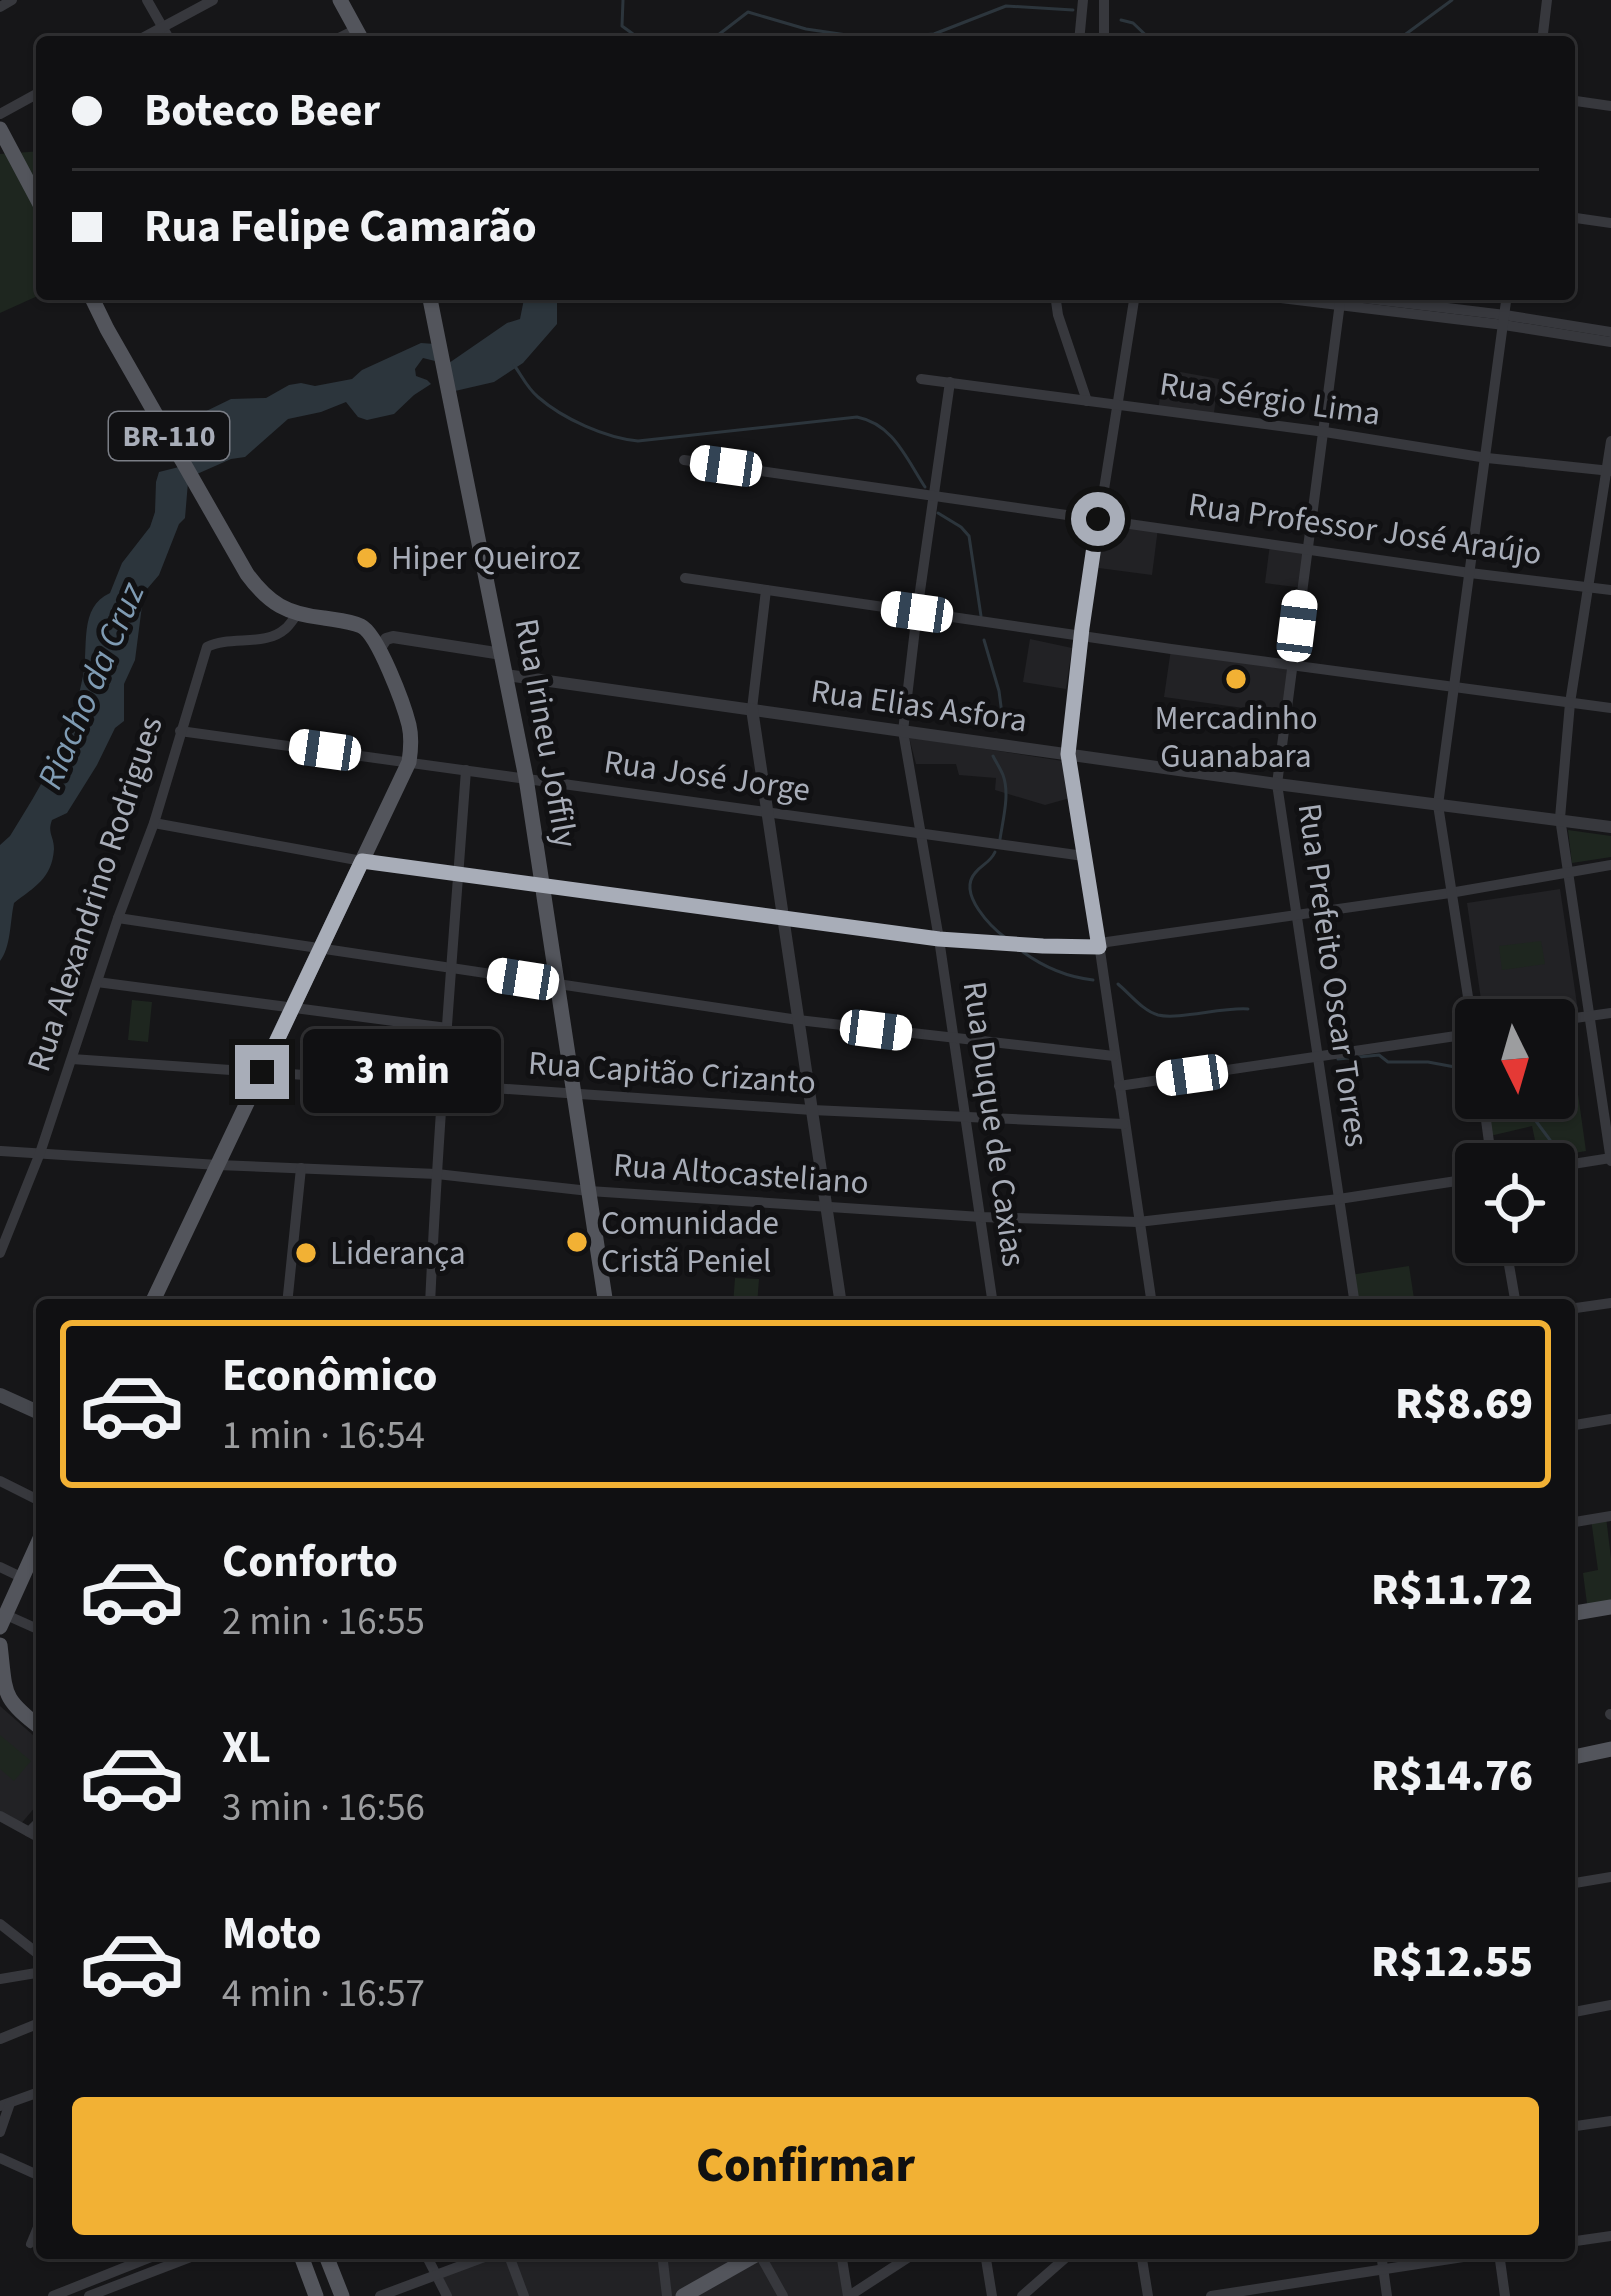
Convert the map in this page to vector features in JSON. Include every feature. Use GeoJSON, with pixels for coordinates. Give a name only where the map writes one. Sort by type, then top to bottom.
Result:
{"type":"FeatureCollection","features":[{"type":"Feature","properties":{"kind":"main road"},"geometry":{"type":"LineString","coordinates":[[340,0],[360,36]]}},
{"type":"Feature","properties":{"kind":"main road"},"geometry":{"type":"LineString","coordinates":[[0,130],[36,197]]}},
{"type":"Feature","properties":{"kind":"main road","name":"BR-110"},"geometry":{"type":"LineString","coordinates":[[93,300],[260,592],[298,614],[361,626],[380,648]]}},
{"type":"Feature","properties":{"kind":"main road","name":"Rua Irineu Joffily"},"geometry":{"type":"LineString","coordinates":[[430,300],[526,778],[605,1299]]}},
{"type":"Feature","properties":{"kind":"main road"},"geometry":{"type":"LineString","coordinates":[[154,1299],[409,762],[408,720],[380,648]]}},
{"type":"Feature","properties":{"kind":"main road"},"geometry":{"type":"LineString","coordinates":[[0,1396],[36,1411]]}},
{"type":"Feature","properties":{"kind":"main road"},"geometry":{"type":"LineString","coordinates":[[2,1621],[36,1546]]}},
{"type":"Feature","properties":{"kind":"main road"},"geometry":{"type":"LineString","coordinates":[[1575,1613],[1611,1607]]}},
{"type":"Feature","properties":{"kind":"main road"},"geometry":{"type":"LineString","coordinates":[[0,1652],[6,1694],[36,1724]]}},
{"type":"Feature","properties":{"kind":"main road"},"geometry":{"type":"LineString","coordinates":[[1575,1757],[1611,1749]]}},
{"type":"Feature","properties":{"kind":"main road"},"geometry":{"type":"LineString","coordinates":[[302,2259],[316,2296]]}},
{"type":"Feature","properties":{"kind":"main road"},"geometry":{"type":"LineString","coordinates":[[327,2259],[341,2296]]}},
{"type":"Feature","properties":{"kind":"main road"},"geometry":{"type":"LineString","coordinates":[[683,2296],[748,2259]]}},
{"type":"Feature","properties":{"kind":"street"},"geometry":{"type":"LineString","coordinates":[[0,7],[12,0]]}},
{"type":"Feature","properties":{"kind":"street"},"geometry":{"type":"LineString","coordinates":[[147,0],[168,36]]}},
{"type":"Feature","properties":{"kind":"street"},"geometry":{"type":"LineString","coordinates":[[146,36],[213,0]]}},
{"type":"Feature","properties":{"kind":"street"},"geometry":{"type":"LineString","coordinates":[[1079,36],[1083,0]]}},
{"type":"Feature","properties":{"kind":"street"},"geometry":{"type":"LineString","coordinates":[[1104,0],[1104,36]]}},
{"type":"Feature","properties":{"kind":"street"},"geometry":{"type":"LineString","coordinates":[[1543,36],[1547,0]]}},
{"type":"Feature","properties":{"kind":"street"},"geometry":{"type":"LineString","coordinates":[[0,114],[36,95]]}},
{"type":"Feature","properties":{"kind":"street"},"geometry":{"type":"LineString","coordinates":[[1575,101],[1611,106]]}},
{"type":"Feature","properties":{"kind":"street"},"geometry":{"type":"LineString","coordinates":[[1575,218],[1611,223]]}},
{"type":"Feature","properties":{"kind":"street"},"geometry":{"type":"LineString","coordinates":[[1056,300],[1087,401]]}},
{"type":"Feature","properties":{"kind":"street"},"geometry":{"type":"LineString","coordinates":[[1134,300],[1098,519],[1068,754],[1151,1299]]}},
{"type":"Feature","properties":{"kind":"street"},"geometry":{"type":"LineString","coordinates":[[1340,300],[1611,332]]}},
{"type":"Feature","properties":{"kind":"street","name":"Rua Prefeito Oscar Torres"},"geometry":{"type":"LineString","coordinates":[[1340,300],[1277,784],[1354,1299]]}},
{"type":"Feature","properties":{"kind":"street"},"geometry":{"type":"LineString","coordinates":[[1469,999],[1438,805],[1506,300]]}},
{"type":"Feature","properties":{"kind":"street"},"geometry":{"type":"LineString","coordinates":[[1504,320],[1611,342]]}},
{"type":"Feature","properties":{"kind":"street","name":"Rua Sérgio Lima"},"geometry":{"type":"LineString","coordinates":[[921,379],[1609,471]]}},
{"type":"Feature","properties":{"kind":"street","name":"Rua Duque de Caxias"},"geometry":{"type":"LineString","coordinates":[[950,382],[903,731],[993,1299]]}},
{"type":"Feature","properties":{"kind":"street"},"geometry":{"type":"LineString","coordinates":[[1575,1163],[1611,1159],[1560,818],[1570,703],[1611,441]]}},
{"type":"Feature","properties":{"kind":"street","name":"Rua Professor José Araújo"},"geometry":{"type":"LineString","coordinates":[[684,460],[1611,590]]}},
{"type":"Feature","properties":{"kind":"street"},"geometry":{"type":"LineString","coordinates":[[685,578],[1611,708]]}},
{"type":"Feature","properties":{"kind":"street"},"geometry":{"type":"LineString","coordinates":[[766,590],[752,709],[841,1299]]}},
{"type":"Feature","properties":{"kind":"street","name":"Rua Alexandrino Rodrigues"},"geometry":{"type":"LineString","coordinates":[[0,1253],[40,1153],[154,823],[207,647],[284,632],[298,614]]}},
{"type":"Feature","properties":{"kind":"street"},"geometry":{"type":"LineString","coordinates":[[380,648],[393,637],[502,654]]}},
{"type":"Feature","properties":{"kind":"street","name":"Rua Elias Asfora"},"geometry":{"type":"LineString","coordinates":[[506,675],[1611,827]]}},
{"type":"Feature","properties":{"kind":"street","name":"Rua José Jorge"},"geometry":{"type":"LineString","coordinates":[[181,730],[1084,856]]}},
{"type":"Feature","properties":{"kind":"street"},"geometry":{"type":"LineString","coordinates":[[430,1299],[441,1084],[466,770]]}},
{"type":"Feature","properties":{"kind":"street"},"geometry":{"type":"LineString","coordinates":[[154,823],[362,861],[939,939],[1043,946],[1099,947],[1107,942],[1611,865]]}},
{"type":"Feature","properties":{"kind":"street"},"geometry":{"type":"LineString","coordinates":[[118,918],[798,1020],[1114,1056]]}},
{"type":"Feature","properties":{"kind":"street"},"geometry":{"type":"LineString","coordinates":[[98,982],[447,1028]]}},
{"type":"Feature","properties":{"kind":"street"},"geometry":{"type":"LineString","coordinates":[[1575,1018],[1611,1012]]}},
{"type":"Feature","properties":{"kind":"street"},"geometry":{"type":"LineString","coordinates":[[1119,1086],[1455,1036]]}},
{"type":"Feature","properties":{"kind":"street","name":"Rua Capitão Crizanto"},"geometry":{"type":"LineString","coordinates":[[72,1059],[812,1110],[1124,1124]]}},
{"type":"Feature","properties":{"kind":"street","name":"Rua Altocasteliano"},"geometry":{"type":"LineString","coordinates":[[1,1151],[437,1174],[589,1191],[982,1217],[1138,1222],[1455,1181]]}},
{"type":"Feature","properties":{"kind":"street"},"geometry":{"type":"LineString","coordinates":[[288,1299],[301,1168]]}},
{"type":"Feature","properties":{"kind":"street"},"geometry":{"type":"LineString","coordinates":[[1509,1263],[1515,1299]]}},
{"type":"Feature","properties":{"kind":"street"},"geometry":{"type":"LineString","coordinates":[[1575,1308],[1611,1303]]}},
{"type":"Feature","properties":{"kind":"street"},"geometry":{"type":"LineString","coordinates":[[1575,1425],[1611,1419]]}},
{"type":"Feature","properties":{"kind":"street"},"geometry":{"type":"LineString","coordinates":[[0,1481],[36,1499]]}},
{"type":"Feature","properties":{"kind":"street"},"geometry":{"type":"LineString","coordinates":[[1575,1522],[1611,1516]]}},
{"type":"Feature","properties":{"kind":"street"},"geometry":{"type":"LineString","coordinates":[[0,1567],[21,1577]]}},
{"type":"Feature","properties":{"kind":"street"},"geometry":{"type":"LineString","coordinates":[[2,1621],[36,1629]]}},
{"type":"Feature","properties":{"kind":"street"},"geometry":{"type":"LineString","coordinates":[[0,1816],[36,1836]]}},
{"type":"Feature","properties":{"kind":"street"},"geometry":{"type":"LineString","coordinates":[[29,1832],[36,1825]]}},
{"type":"Feature","properties":{"kind":"street"},"geometry":{"type":"LineString","coordinates":[[1575,1883],[1611,1876]]}},
{"type":"Feature","properties":{"kind":"street"},"geometry":{"type":"LineString","coordinates":[[0,1924],[36,1952]]}},
{"type":"Feature","properties":{"kind":"street"},"geometry":{"type":"LineString","coordinates":[[0,1978],[36,1973]]}},
{"type":"Feature","properties":{"kind":"street"},"geometry":{"type":"LineString","coordinates":[[1575,2011],[1611,2005]]}},
{"type":"Feature","properties":{"kind":"street"},"geometry":{"type":"LineString","coordinates":[[0,2039],[36,2024]]}},
{"type":"Feature","properties":{"kind":"street"},"geometry":{"type":"LineString","coordinates":[[0,2132],[5,2105],[36,2093]]}},
{"type":"Feature","properties":{"kind":"street"},"geometry":{"type":"LineString","coordinates":[[1575,2126],[1611,2121]]}},
{"type":"Feature","properties":{"kind":"street"},"geometry":{"type":"LineString","coordinates":[[0,2158],[36,2174]]}},
{"type":"Feature","properties":{"kind":"street"},"geometry":{"type":"LineString","coordinates":[[30,2244],[36,2230]]}},
{"type":"Feature","properties":{"kind":"street"},"geometry":{"type":"LineString","coordinates":[[1575,2241],[1611,2236]]}},
{"type":"Feature","properties":{"kind":"street"},"geometry":{"type":"LineString","coordinates":[[112,2259],[119,2277]]}},
{"type":"Feature","properties":{"kind":"street"},"geometry":{"type":"LineString","coordinates":[[88,2296],[150,2259]]}},
{"type":"Feature","properties":{"kind":"street"},"geometry":{"type":"LineString","coordinates":[[54,2295],[180,2259]]}},
{"type":"Feature","properties":{"kind":"street"},"geometry":{"type":"LineString","coordinates":[[428,2259],[447,2296]]}},
{"type":"Feature","properties":{"kind":"street"},"geometry":{"type":"LineString","coordinates":[[380,2296],[478,2259]]}},
{"type":"Feature","properties":{"kind":"street"},"geometry":{"type":"LineString","coordinates":[[510,2259],[524,2296]]}},
{"type":"Feature","properties":{"kind":"street"},"geometry":{"type":"LineString","coordinates":[[663,2259],[667,2296]]}},
{"type":"Feature","properties":{"kind":"street"},"geometry":{"type":"LineString","coordinates":[[762,2259],[783,2296]]}},
{"type":"Feature","properties":{"kind":"street"},"geometry":{"type":"LineString","coordinates":[[842,2259],[848,2296],[906,2259]]}},
{"type":"Feature","properties":{"kind":"street"},"geometry":{"type":"LineString","coordinates":[[986,2259],[992,2296]]}},
{"type":"Feature","properties":{"kind":"street"},"geometry":{"type":"LineString","coordinates":[[1022,2296],[1064,2259]]}},
{"type":"Feature","properties":{"kind":"street"},"geometry":{"type":"LineString","coordinates":[[1142,2259],[1148,2296]]}},
{"type":"Feature","properties":{"kind":"street"},"geometry":{"type":"LineString","coordinates":[[1382,2259],[1387,2296]]}},
{"type":"Feature","properties":{"kind":"street"},"geometry":{"type":"LineString","coordinates":[[1211,2296],[1452,2259]]}},
{"type":"Feature","properties":{"kind":"street"},"geometry":{"type":"LineString","coordinates":[[1500,2259],[1505,2296]]}},
{"type":"Feature","properties":{"kind":"shaded area"},"geometry":{"type":"Polygon","coordinates":[[[36,151],[36,297],[0,313],[0,154],[36,151]]]}},
{"type":"Feature","properties":{"kind":"shaded area"},"geometry":{"type":"Polygon","coordinates":[[[1164,369],[1219,379],[1213,419],[1158,411],[1164,369]]]}},
{"type":"Feature","properties":{"kind":"shaded area"},"geometry":{"type":"Polygon","coordinates":[[[1098,519],[1158,528],[1152,575],[1091,567],[1098,519]]]}},
{"type":"Feature","properties":{"kind":"shaded area"},"geometry":{"type":"Polygon","coordinates":[[[1270,544],[1309,550],[1303,588],[1265,583],[1270,544]]]}},
{"type":"Feature","properties":{"kind":"shaded area"},"geometry":{"type":"Polygon","coordinates":[[[1030,639],[1072,648],[1066,689],[1023,682],[1030,639]]]}},
{"type":"Feature","properties":{"kind":"shaded area"},"geometry":{"type":"Polygon","coordinates":[[[1171,649],[1293,667],[1286,714],[1164,697],[1171,649]]]}},
{"type":"Feature","properties":{"kind":"shaded area"},"geometry":{"type":"Polygon","coordinates":[[[909,737],[1063,761],[1070,798],[1045,805],[995,790],[996,778],[959,775],[956,764],[916,764],[909,737]]]}},
{"type":"Feature","properties":{"kind":"shaded area"},"geometry":{"type":"Polygon","coordinates":[[[1568,830],[1611,836],[1611,857],[1572,863],[1568,830]]]}},
{"type":"Feature","properties":{"kind":"shaded area"},"geometry":{"type":"Polygon","coordinates":[[[1560,889],[1578,1011],[1575,999],[1481,999],[1467,903],[1560,889]]]}},
{"type":"Feature","properties":{"kind":"shaded area"},"geometry":{"type":"Polygon","coordinates":[[[1541,941],[1545,964],[1502,970],[1499,946],[1541,941]]]}},
{"type":"Feature","properties":{"kind":"shaded area"},"geometry":{"type":"Polygon","coordinates":[[[132,1000],[152,1002],[148,1042],[128,1040],[132,1000]]]}},
{"type":"Feature","properties":{"kind":"shaded area"},"geometry":{"type":"Polygon","coordinates":[[[1575,1073],[1586,1151],[1575,1153],[1575,1143],[1536,1143],[1532,1126],[1490,1136],[1487,1119],[1575,1119],[1575,1073]]]}},
{"type":"Feature","properties":{"kind":"shaded area"},"geometry":{"type":"Polygon","coordinates":[[[1409,1266],[1414,1299],[1354,1299],[1350,1275],[1409,1266]]]}},
{"type":"Feature","properties":{"kind":"shaded area"},"geometry":{"type":"Polygon","coordinates":[[[735,1278],[759,1279],[757,1299],[733,1299],[735,1278]]]}},
{"type":"Feature","properties":{"kind":"shaded area"},"geometry":{"type":"Polygon","coordinates":[[[1606,1517],[1611,1607],[1588,1611],[1583,1573],[1598,1570],[1591,1519],[1606,1517]]]}},
{"type":"Feature","properties":{"kind":"shaded area"},"geometry":{"type":"Polygon","coordinates":[[[0,1706],[36,1738],[36,1806],[19,1826],[0,1813],[0,1706]]]}},
{"type":"Feature","properties":{"kind":"shaded area"},"geometry":{"type":"Polygon","coordinates":[[[0,1735],[31,1761],[14,1781],[0,1769],[0,1735]]]}},
{"type":"Feature","properties":{"kind":"shaded area"},"geometry":{"type":"Polygon","coordinates":[[[478,2259],[842,2259],[848,2296],[447,2296],[436,2275],[478,2259]]]}},
{"type":"Feature","properties":{"kind":"water"},"geometry":{"type":"Polygon","coordinates":[[[524,300],[557,300],[557,324],[523,363],[494,382],[455,391],[449,363],[520,319],[524,300]]]}},
{"type":"Feature","properties":{"kind":"water"},"geometry":{"type":"Polygon","coordinates":[[[421,343],[435,344],[439,362],[423,358],[415,369],[416,376],[431,384],[394,414],[367,420],[346,402],[288,419],[245,457],[231,459],[188,482],[185,518],[143,598],[135,660],[124,684],[124,721],[115,728],[67,813],[52,820],[50,868],[14,903],[0,961],[0,845],[22,817],[63,740],[83,676],[89,618],[150,527],[159,472],[191,464],[187,425],[231,399],[266,398],[289,385],[352,379],[421,343]]]}},
{"type":"Feature","properties":{"kind":"waterway","name":"Riacho da Cruz"},"geometry":{"type":"LineString","coordinates":[[623,0],[622,26],[636,36]]}},
{"type":"Feature","properties":{"kind":"waterway"},"geometry":{"type":"LineString","coordinates":[[1403,36],[1452,0]]}},
{"type":"Feature","properties":{"kind":"waterway"},"geometry":{"type":"LineString","coordinates":[[910,36],[934,34],[1006,6],[1073,10]]}},
{"type":"Feature","properties":{"kind":"waterway"},"geometry":{"type":"LineString","coordinates":[[717,36],[748,12],[806,29],[854,36]]}},
{"type":"Feature","properties":{"kind":"waterway"},"geometry":{"type":"LineString","coordinates":[[1121,20],[1133,23],[1147,36]]}},
{"type":"Feature","properties":{"kind":"waterway"},"geometry":{"type":"LineString","coordinates":[[514,365],[531,390],[560,413],[612,436],[638,441],[857,417],[889,435],[925,487]]}},
{"type":"Feature","properties":{"kind":"waterway"},"geometry":{"type":"LineString","coordinates":[[938,513],[969,536],[981,616]]}},
{"type":"Feature","properties":{"kind":"waterway"},"geometry":{"type":"LineString","coordinates":[[984,640],[1003,722]]}},
{"type":"Feature","properties":{"kind":"waterway"},"geometry":{"type":"LineString","coordinates":[[993,756],[1006,790],[1000,839]]}},
{"type":"Feature","properties":{"kind":"waterway"},"geometry":{"type":"LineString","coordinates":[[995,852],[975,873],[970,891],[979,910],[1007,939]]}},
{"type":"Feature","properties":{"kind":"waterway"},"geometry":{"type":"LineString","coordinates":[[1023,952],[1056,971],[1093,980]]}},
{"type":"Feature","properties":{"kind":"waterway"},"geometry":{"type":"LineString","coordinates":[[1118,984],[1158,1015],[1248,1009]]}},
{"type":"Feature","properties":{"kind":"waterway"},"geometry":{"type":"LineString","coordinates":[[1338,1059],[1379,1055],[1388,1062],[1455,1067]]}},
{"type":"Feature","properties":{"kind":"waterway"},"geometry":{"type":"LineString","coordinates":[[1534,1119],[1550,1140]]}},
{"type":"Feature","properties":{"kind":"place","name":"Hiper Queiroz"},"geometry":{"type":"Point","coordinates":[367,558]}},
{"type":"Feature","properties":{"kind":"place","name":"Mercadinho Guanabara"},"geometry":{"type":"Point","coordinates":[1236,679]}},
{"type":"Feature","properties":{"kind":"place","name":"Comunidade Cristã Peniel"},"geometry":{"type":"Point","coordinates":[577,1242]}},
{"type":"Feature","properties":{"kind":"place","name":"Liderança"},"geometry":{"type":"Point","coordinates":[306,1253]}},
{"type":"Feature","properties":{"kind":"route"},"geometry":{"type":"LineString","coordinates":[[262,1072],[362,861],[939,939],[1099,947],[1068,754],[1098,519]]}}]}
